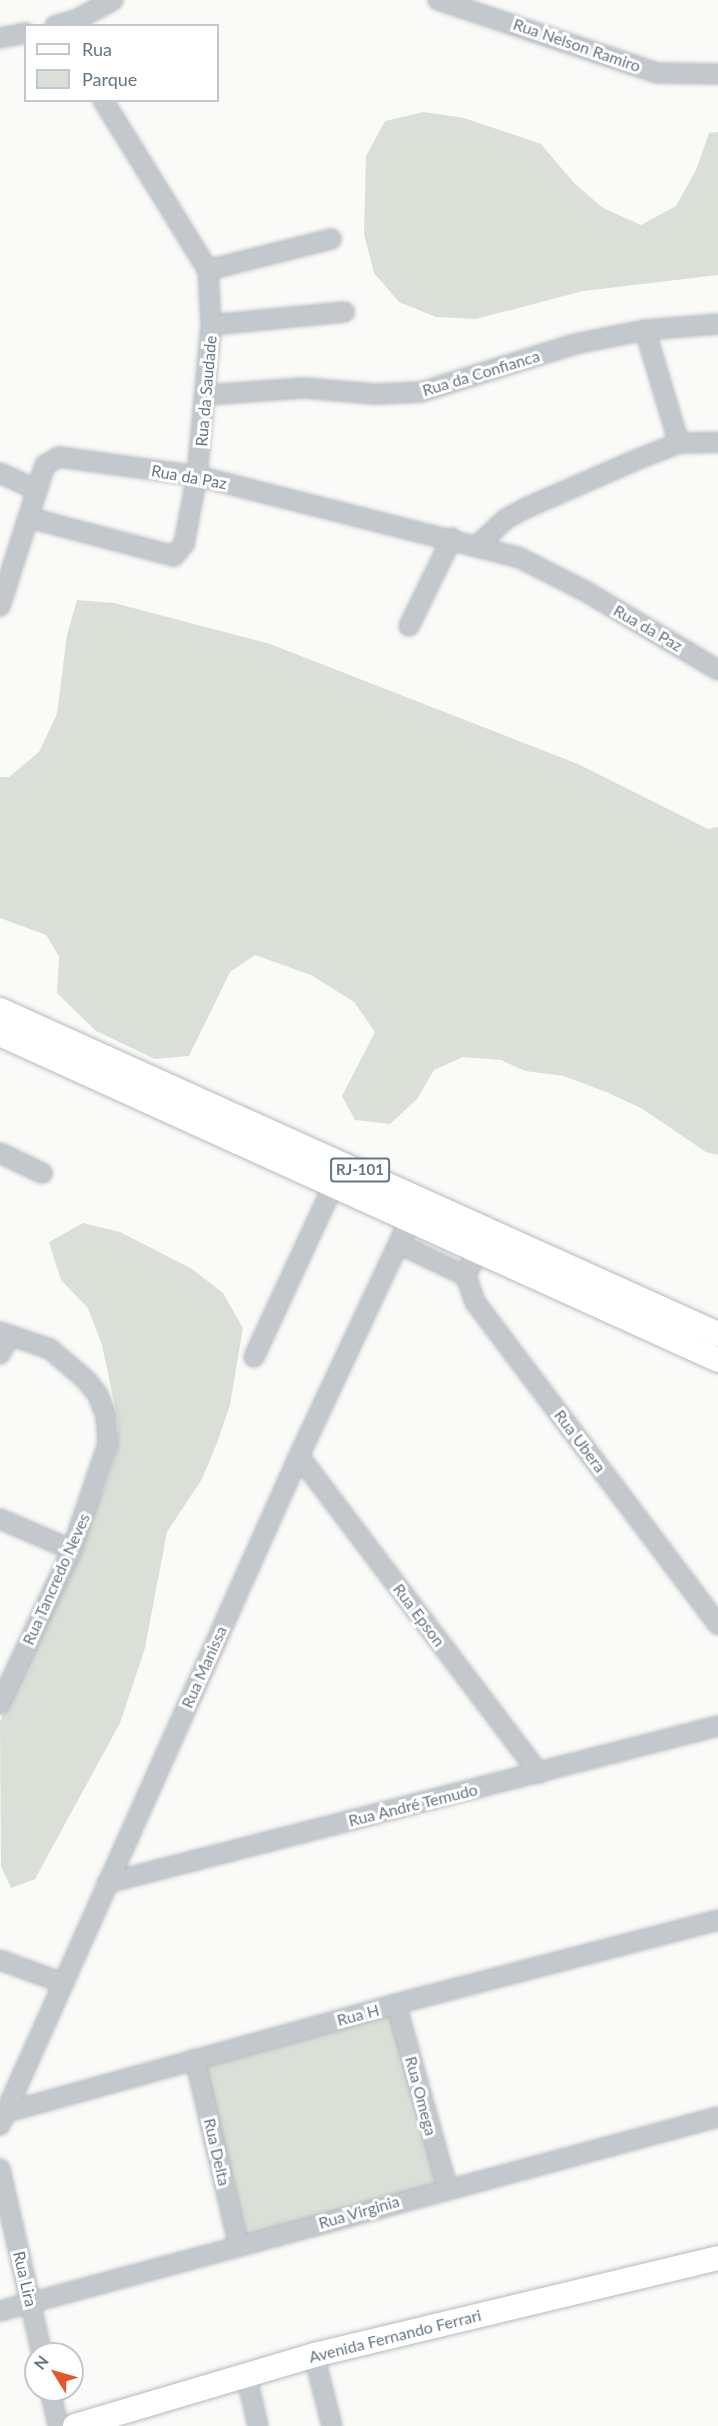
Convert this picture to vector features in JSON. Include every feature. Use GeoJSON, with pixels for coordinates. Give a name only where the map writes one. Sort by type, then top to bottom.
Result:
{"type":"FeatureCollection","features":[{"type":"Feature","properties":{"kind":"main road","name":"RJ-101"},"geometry":{"type":"LineString","coordinates":[[0,1010],[718,1334]]}},
{"type":"Feature","properties":{"kind":"main road","name":"RJ-101"},"geometry":{"type":"LineString","coordinates":[[0,1034],[718,1360]]}},
{"type":"Feature","properties":{"kind":"main road","name":"Avenida Fernando Ferrari"},"geometry":{"type":"LineString","coordinates":[[75,2426],[314,2355],[718,2258]]}},
{"type":"Feature","properties":{"kind":"street"},"geometry":{"type":"LineString","coordinates":[[77,23],[113,0]]}},
{"type":"Feature","properties":{"kind":"street","name":"Rua Nelson Ramiro"},"geometry":{"type":"LineString","coordinates":[[438,0],[657,73],[718,74]]}},
{"type":"Feature","properties":{"kind":"street"},"geometry":{"type":"LineString","coordinates":[[0,38],[24,33]]}},
{"type":"Feature","properties":{"kind":"street","name":"Rua da Saudade"},"geometry":{"type":"LineString","coordinates":[[30,518],[174,556],[184,544],[197,476],[207,394],[211,325],[208,270],[104,102]]}},
{"type":"Feature","properties":{"kind":"street"},"geometry":{"type":"LineString","coordinates":[[208,270],[331,239]]}},
{"type":"Feature","properties":{"kind":"street"},"geometry":{"type":"LineString","coordinates":[[211,325],[344,312]]}},
{"type":"Feature","properties":{"kind":"street","name":"Rua da Confianca"},"geometry":{"type":"LineString","coordinates":[[207,394],[304,388],[375,394],[421,392],[575,344],[645,330],[718,324]]}},
{"type":"Feature","properties":{"kind":"street"},"geometry":{"type":"LineString","coordinates":[[645,330],[679,443]]}},
{"type":"Feature","properties":{"kind":"street"},"geometry":{"type":"LineString","coordinates":[[478,544],[506,519],[526,508],[679,443],[718,442]]}},
{"type":"Feature","properties":{"kind":"street","name":"Rua da Paz"},"geometry":{"type":"LineString","coordinates":[[0,606],[30,518],[45,465],[59,456],[197,476],[478,544],[550,572],[718,670]]}},
{"type":"Feature","properties":{"kind":"street"},"geometry":{"type":"LineString","coordinates":[[0,472],[37,490]]}},
{"type":"Feature","properties":{"kind":"street"},"geometry":{"type":"LineString","coordinates":[[409,626],[452,538]]}},
{"type":"Feature","properties":{"kind":"street"},"geometry":{"type":"LineString","coordinates":[[0,1153],[42,1173]]}},
{"type":"Feature","properties":{"kind":"street"},"geometry":{"type":"LineString","coordinates":[[254,1357],[333,1186]]}},
{"type":"Feature","properties":{"kind":"street","name":"Rua Manissa"},"geometry":{"type":"LineString","coordinates":[[1,2118],[299,1456],[408,1221]]}},
{"type":"Feature","properties":{"kind":"street"},"geometry":{"type":"LineString","coordinates":[[399,1244],[466,1276],[478,1251]]}},
{"type":"Feature","properties":{"kind":"street","name":"Rua Ubera"},"geometry":{"type":"LineString","coordinates":[[466,1276],[475,1302],[718,1625]]}},
{"type":"Feature","properties":{"kind":"street"},"geometry":{"type":"LineString","coordinates":[[0,1354],[4,1334]]}},
{"type":"Feature","properties":{"kind":"street","name":"Rua Tancredo Neves"},"geometry":{"type":"LineString","coordinates":[[0,1704],[72,1550],[105,1462],[108,1444],[106,1416],[98,1395],[63,1358],[32,1341],[4,1334]]}},
{"type":"Feature","properties":{"kind":"street","name":"Rua Epson"},"geometry":{"type":"LineString","coordinates":[[299,1456],[539,1773]]}},
{"type":"Feature","properties":{"kind":"street"},"geometry":{"type":"LineString","coordinates":[[0,1520],[72,1550]]}},
{"type":"Feature","properties":{"kind":"street","name":"Rua André Temudo"},"geometry":{"type":"LineString","coordinates":[[107,1883],[718,1726]]}},
{"type":"Feature","properties":{"kind":"street","name":"Rua H"},"geometry":{"type":"LineString","coordinates":[[1,2118],[195,2060],[396,2004],[718,1920]]}},
{"type":"Feature","properties":{"kind":"street"},"geometry":{"type":"LineString","coordinates":[[0,1960],[63,1983]]}},
{"type":"Feature","properties":{"kind":"street","name":"Rua Omega"},"geometry":{"type":"LineString","coordinates":[[396,2004],[447,2187]]}},
{"type":"Feature","properties":{"kind":"street","name":"Rua Delta"},"geometry":{"type":"LineString","coordinates":[[195,2060],[239,2246]]}},
{"type":"Feature","properties":{"kind":"street","name":"Rua Virginia"},"geometry":{"type":"LineString","coordinates":[[0,2311],[447,2187],[718,2117]]}},
{"type":"Feature","properties":{"kind":"street","name":"Rua Lira"},"geometry":{"type":"LineString","coordinates":[[0,2169],[39,2342]]}},
{"type":"Feature","properties":{"kind":"street"},"geometry":{"type":"LineString","coordinates":[[314,2355],[332,2426]]}},
{"type":"Feature","properties":{"kind":"street"},"geometry":{"type":"LineString","coordinates":[[246,2374],[258,2426]]}},
{"type":"Feature","properties":{"kind":"street"},"geometry":{"type":"LineString","coordinates":[[53,2402],[58,2426]]}},
{"type":"Feature","properties":{"kind":"green space"},"geometry":{"type":"Polygon","coordinates":[[[424,112],[464,118],[541,144],[574,183],[603,208],[641,225],[676,206],[696,170],[709,133],[718,132],[718,275],[583,291],[476,319],[436,317],[399,302],[374,273],[364,234],[366,156],[385,121],[424,112]]]}},
{"type":"Feature","properties":{"kind":"green space"},"geometry":{"type":"Polygon","coordinates":[[[77,600],[114,603],[270,644],[578,764],[708,829],[718,827],[718,1155],[706,1152],[641,1108],[606,1092],[564,1076],[525,1071],[501,1060],[463,1057],[434,1070],[417,1099],[390,1124],[355,1120],[342,1096],[375,1032],[354,1002],[311,975],[255,955],[230,972],[189,1056],[155,1059],[96,1031],[57,993],[59,956],[46,935],[0,918],[0,777],[9,777],[39,752],[57,714],[67,635],[77,600]]]}},
{"type":"Feature","properties":{"kind":"green space"},"geometry":{"type":"Polygon","coordinates":[[[83,1223],[120,1232],[192,1269],[223,1293],[243,1328],[230,1405],[217,1443],[202,1479],[167,1532],[145,1648],[120,1723],[35,1879],[11,1888],[1,1866],[0,1721],[106,1484],[117,1450],[118,1421],[102,1345],[88,1308],[61,1280],[49,1242],[83,1223]]]}},
{"type":"Feature","properties":{"kind":"green space"},"geometry":{"type":"Polygon","coordinates":[[[396,2004],[448,2187],[248,2244],[196,2061],[396,2004]]]}}]}
